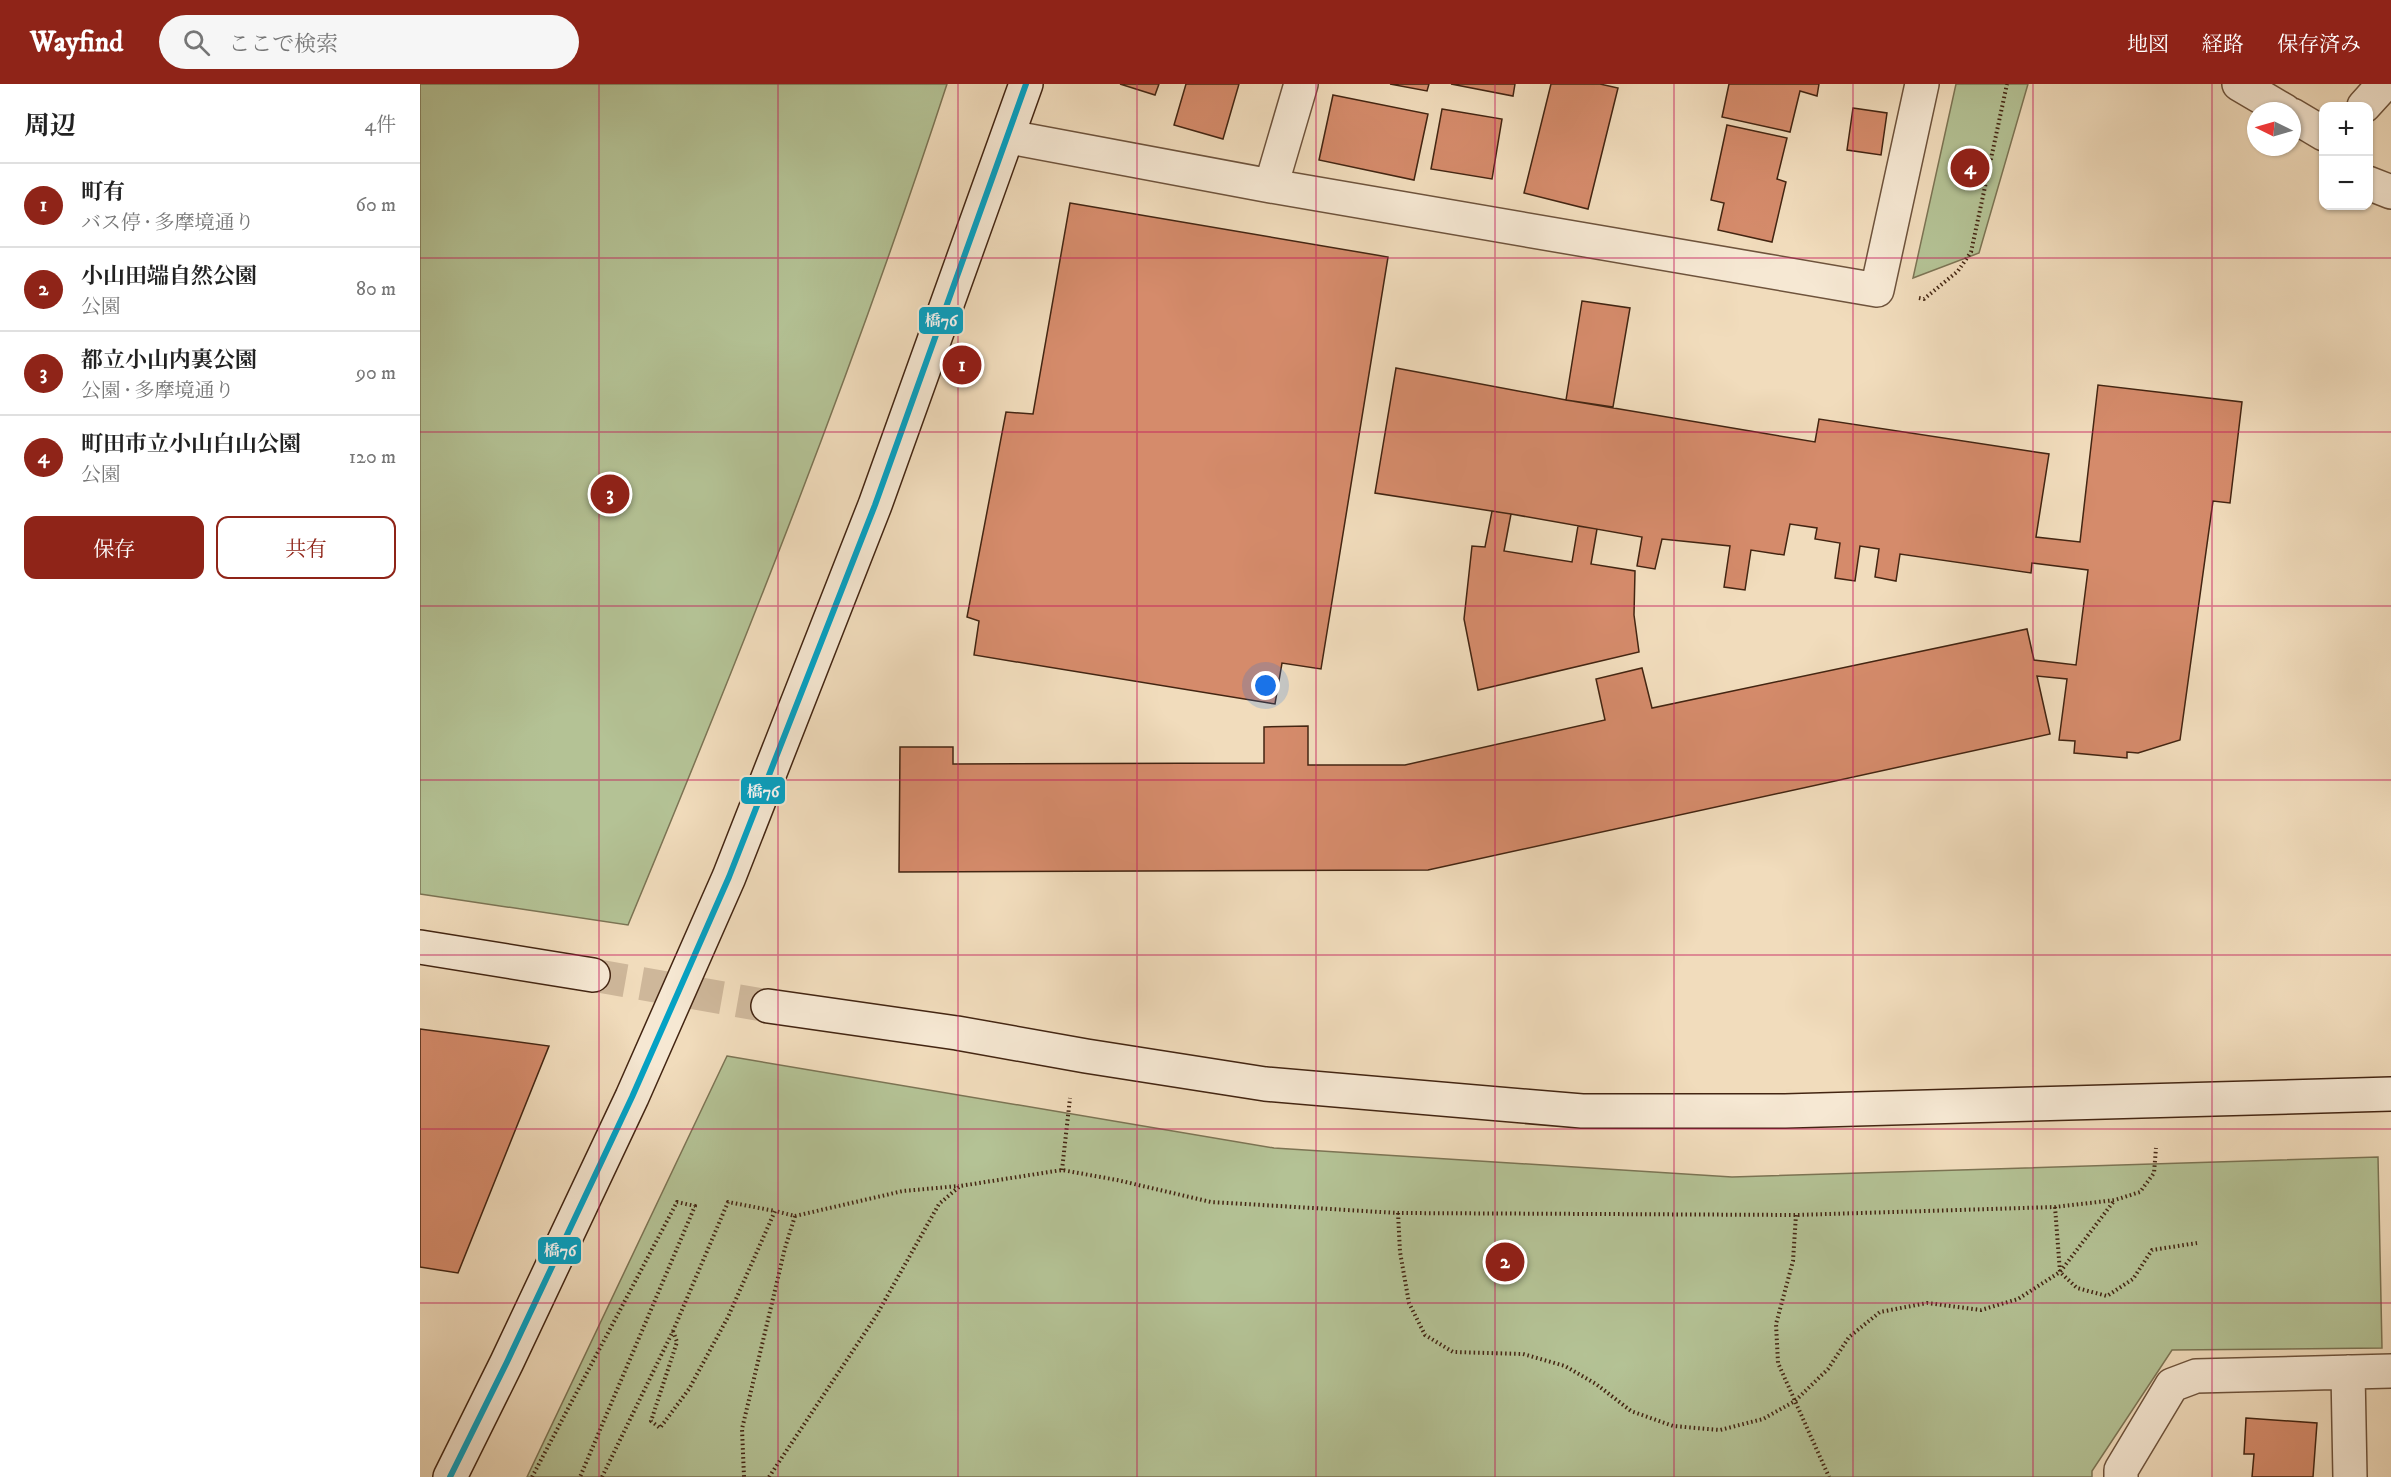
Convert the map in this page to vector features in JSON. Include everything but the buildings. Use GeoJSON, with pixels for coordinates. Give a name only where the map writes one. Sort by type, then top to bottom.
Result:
{"type":"FeatureCollection","features":[{"type":"Feature","properties":{"kind":"street"},"geometry":{"type":"LineString","coordinates":[[450,1477],[632,1097],[729,877],[875,505],[1009,137],[1026,84]]}},
{"type":"Feature","properties":{"kind":"street"},"geometry":{"type":"LineString","coordinates":[[1271,186],[1301,84]]}},
{"type":"Feature","properties":{"kind":"street"},"geometry":{"type":"LineString","coordinates":[[1009,137],[1271,186],[1877,290],[1922,84]]}},
{"type":"Feature","properties":{"kind":"street"},"geometry":{"type":"LineString","coordinates":[[2239,84],[2270,102]]}},
{"type":"Feature","properties":{"kind":"street"},"geometry":{"type":"LineString","coordinates":[[2368,102],[2384,84]]}},
{"type":"Feature","properties":{"kind":"street"},"geometry":{"type":"LineString","coordinates":[[2301,120],[2319,131]]}},
{"type":"Feature","properties":{"kind":"street"},"geometry":{"type":"LineString","coordinates":[[2373,185],[2391,192]]}},
{"type":"Feature","properties":{"kind":"street"},"geometry":{"type":"LineString","coordinates":[[420,947],[593,975]]}},
{"type":"Feature","properties":{"kind":"street"},"geometry":{"type":"LineString","coordinates":[[768,1006],[957,1033],[1265,1084],[1582,1111],[1785,1111],[2391,1094]]}},
{"type":"Feature","properties":{"kind":"street"},"geometry":{"type":"LineString","coordinates":[[2121,1477],[2121,1470],[2172,1385],[2196,1376],[2391,1371]]}},
{"type":"Feature","properties":{"kind":"street"},"geometry":{"type":"LineString","coordinates":[[2348,1372],[2350,1477]]}},
{"type":"Feature","properties":{"kind":"path"},"geometry":{"type":"LineString","coordinates":[[1877,290],[1924,299],[1958,271],[1971,252],[2007,84]]}},
{"type":"Feature","properties":{"kind":"path"},"geometry":{"type":"LineString","coordinates":[[1062,1170],[1070,1098]]}},
{"type":"Feature","properties":{"kind":"path"},"geometry":{"type":"LineString","coordinates":[[602,1477],[673,1330],[728,1202],[795,1216],[903,1191],[960,1186],[1062,1170],[1211,1202],[1398,1213],[1796,1215],[2055,1207],[2115,1200],[2139,1192],[2154,1173],[2156,1148]]}},
{"type":"Feature","properties":{"kind":"path"},"geometry":{"type":"LineString","coordinates":[[769,1477],[876,1316],[939,1204],[960,1186]]}},
{"type":"Feature","properties":{"kind":"path"},"geometry":{"type":"LineString","coordinates":[[1398,1213],[1400,1252],[1409,1304],[1425,1335],[1453,1352],[1523,1354],[1565,1366],[1596,1384],[1631,1411],[1673,1426],[1720,1430],[1763,1419],[1795,1401],[1827,1369],[1849,1336],[1880,1312],[1927,1303],[1980,1310],[2018,1299],[2060,1272],[2115,1200]]}},
{"type":"Feature","properties":{"kind":"path"},"geometry":{"type":"LineString","coordinates":[[532,1477],[677,1202],[695,1206],[580,1477]]}},
{"type":"Feature","properties":{"kind":"path"},"geometry":{"type":"LineString","coordinates":[[2055,1207],[2060,1272],[2077,1288],[2107,1296],[2133,1279],[2152,1251],[2197,1244]]}},
{"type":"Feature","properties":{"kind":"path"},"geometry":{"type":"LineString","coordinates":[[673,1330],[677,1342],[651,1421],[660,1428],[689,1389],[728,1317],[776,1211]]}},
{"type":"Feature","properties":{"kind":"path"},"geometry":{"type":"LineString","coordinates":[[1796,1215],[1793,1261],[1776,1324],[1778,1363],[1829,1477]]}},
{"type":"Feature","properties":{"kind":"path"},"geometry":{"type":"LineString","coordinates":[[744,1477],[742,1429],[785,1248],[795,1216]]}},
{"type":"Feature","properties":{"kind":"green space"},"geometry":{"type":"Polygon","coordinates":[[[420,84],[947,84],[874,297],[796,508],[628,925],[420,894],[420,84]]]}},
{"type":"Feature","properties":{"kind":"green space"},"geometry":{"type":"Polygon","coordinates":[[[1956,84],[2028,84],[1979,253],[1913,278],[1956,84]]]}},
{"type":"Feature","properties":{"kind":"green space"},"geometry":{"type":"Polygon","coordinates":[[[727,1056],[1274,1148],[1732,1177],[2378,1157],[2382,1348],[2172,1350],[2092,1471],[2092,1477],[527,1477],[727,1056]]]}},
{"type":"Feature","properties":{"kind":"tunnel"},"geometry":{"type":"LineString","coordinates":[[593,975],[768,1006]]}},
{"type":"Feature","properties":{"kind":"transit line","name":"橋76"},"geometry":{"type":"LineString","coordinates":[[450,1477],[632,1097],[729,877],[875,505],[1026,84]]}},
{"type":"Feature","properties":{"kind":"place","name":"町田市立小山白山公園"},"geometry":{"type":"Point","coordinates":[1970,168]}},
{"type":"Feature","properties":{"kind":"place","name":"町有"},"geometry":{"type":"Point","coordinates":[962,365]}},
{"type":"Feature","properties":{"kind":"place","name":"都立小山内裏公園"},"geometry":{"type":"Point","coordinates":[610,494]}},
{"type":"Feature","properties":{"kind":"place","name":"小山田端自然公園"},"geometry":{"type":"Point","coordinates":[1505,1262]}}]}
